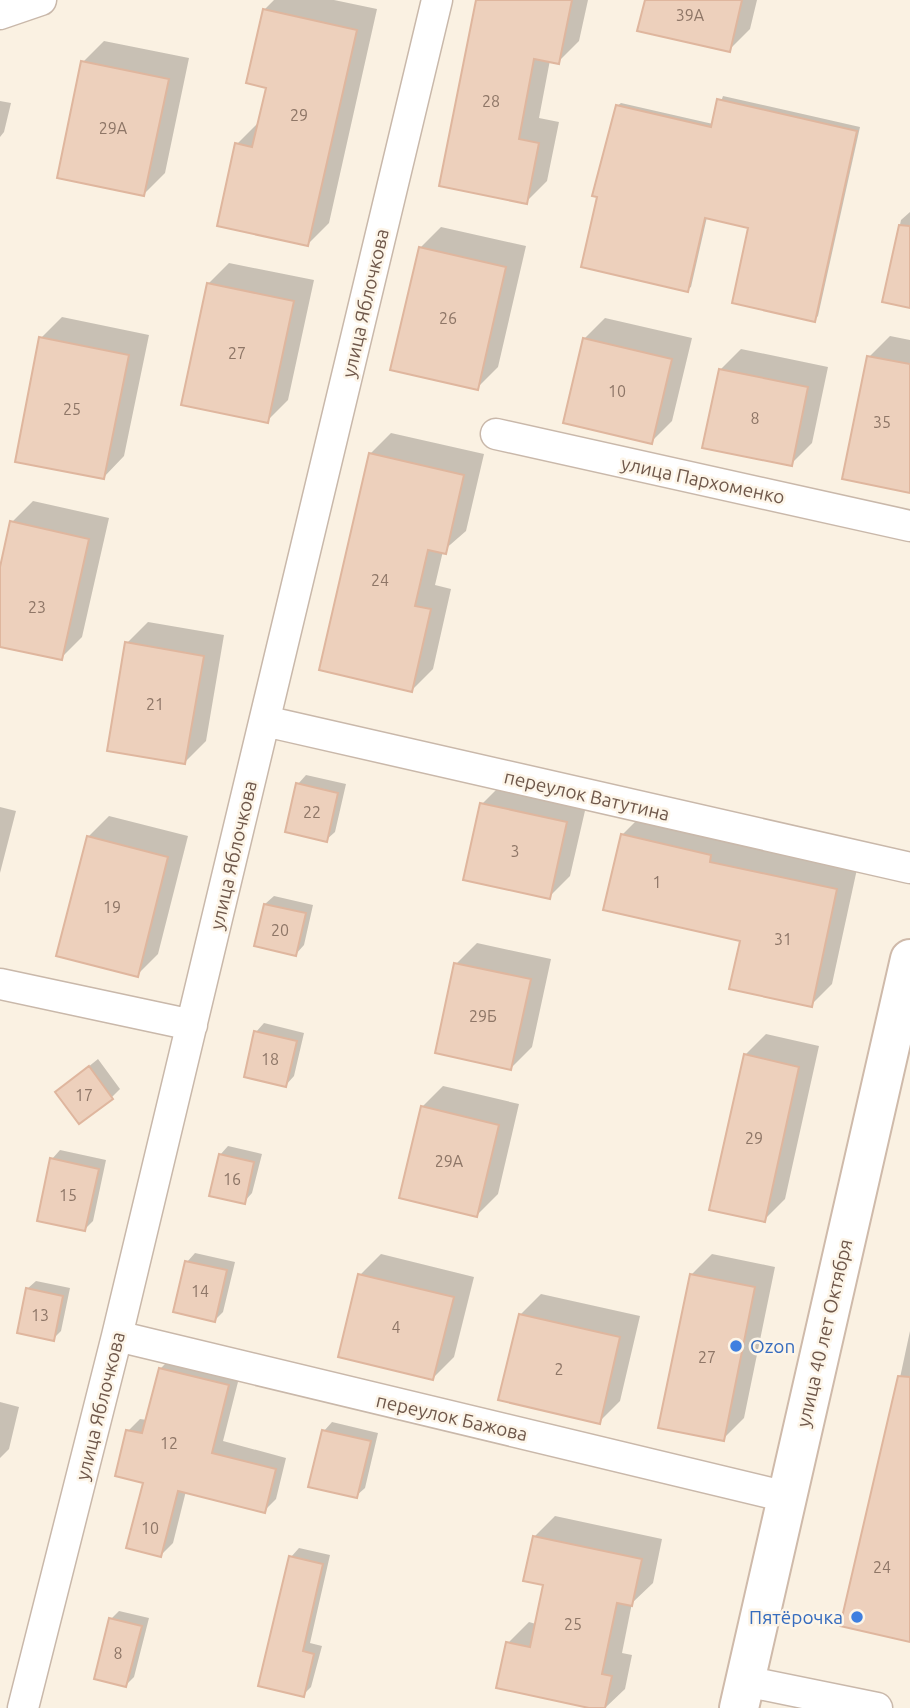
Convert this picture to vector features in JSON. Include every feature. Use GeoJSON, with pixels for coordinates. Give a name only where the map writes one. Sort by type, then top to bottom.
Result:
{"type":"FeatureCollection","features":[{"type":"Feature","properties":{"kind":"street"},"geometry":{"type":"LineString","coordinates":[[0,14],[41,0]]}},
{"type":"Feature","properties":{"kind":"street","name":"улица Яблочкова"},"geometry":{"type":"LineString","coordinates":[[23,1708],[117,1336],[437,0]]}},
{"type":"Feature","properties":{"kind":"street","name":"улица Пархоменко"},"geometry":{"type":"LineString","coordinates":[[496,434],[910,526]]}},
{"type":"Feature","properties":{"kind":"street","name":"переулок Ватутина"},"geometry":{"type":"LineString","coordinates":[[265,721],[910,868]]}},
{"type":"Feature","properties":{"kind":"street","name":"улица 40 лет Октября"},"geometry":{"type":"LineString","coordinates":[[742,1694],[910,959]]}},
{"type":"Feature","properties":{"kind":"street"},"geometry":{"type":"LineString","coordinates":[[0,984],[192,1025]]}},
{"type":"Feature","properties":{"kind":"street","name":"переулок Бажова"},"geometry":{"type":"LineString","coordinates":[[117,1336],[787,1497]]}},
{"type":"Feature","properties":{"kind":"street"},"geometry":{"type":"LineString","coordinates":[[742,1694],[877,1708]]}},
{"type":"Feature","properties":{"kind":"building"},"geometry":{"type":"Polygon","coordinates":[[[476,0],[572,0],[559,64],[534,59],[519,139],[539,143],[527,204],[439,186],[476,0]]]}},
{"type":"Feature","properties":{"kind":"building"},"geometry":{"type":"Polygon","coordinates":[[[645,0],[742,0],[730,52],[637,31],[645,0]]]}},
{"type":"Feature","properties":{"kind":"building"},"geometry":{"type":"Polygon","coordinates":[[[263,9],[357,30],[308,246],[217,226],[235,143],[252,147],[266,88],[246,83],[263,9]]]}},
{"type":"Feature","properties":{"kind":"building"},"geometry":{"type":"Polygon","coordinates":[[[81,61],[169,79],[144,196],[57,178],[81,61]]]}},
{"type":"Feature","properties":{"kind":"building"},"geometry":{"type":"Polygon","coordinates":[[[717,99],[857,131],[815,322],[732,303],[748,228],[705,218],[688,292],[581,267],[597,197],[592,196],[616,105],[711,127],[717,99]]]}},
{"type":"Feature","properties":{"kind":"building"},"geometry":{"type":"Polygon","coordinates":[[[899,225],[910,226],[910,308],[882,302],[899,225]]]}},
{"type":"Feature","properties":{"kind":"building"},"geometry":{"type":"Polygon","coordinates":[[[419,247],[506,267],[478,390],[390,370],[419,247]]]}},
{"type":"Feature","properties":{"kind":"building"},"geometry":{"type":"Polygon","coordinates":[[[207,283],[294,301],[268,423],[181,405],[207,283]]]}},
{"type":"Feature","properties":{"kind":"building"},"geometry":{"type":"Polygon","coordinates":[[[39,337],[129,355],[104,479],[15,462],[39,337]]]}},
{"type":"Feature","properties":{"kind":"building"},"geometry":{"type":"Polygon","coordinates":[[[583,338],[672,359],[652,444],[563,423],[583,338]]]}},
{"type":"Feature","properties":{"kind":"building"},"geometry":{"type":"Polygon","coordinates":[[[867,356],[910,364],[910,493],[842,479],[867,356]]]}},
{"type":"Feature","properties":{"kind":"building"},"geometry":{"type":"Polygon","coordinates":[[[719,369],[808,387],[792,466],[702,448],[719,369]]]}},
{"type":"Feature","properties":{"kind":"building"},"geometry":{"type":"Polygon","coordinates":[[[369,453],[464,475],[446,554],[428,550],[415,606],[431,609],[412,692],[319,670],[369,453]]]}},
{"type":"Feature","properties":{"kind":"building"},"geometry":{"type":"Polygon","coordinates":[[[10,521],[89,539],[62,660],[0,647],[0,567],[10,521]]]}},
{"type":"Feature","properties":{"kind":"building"},"geometry":{"type":"Polygon","coordinates":[[[125,642],[204,656],[185,764],[107,751],[125,642]]]}},
{"type":"Feature","properties":{"kind":"building"},"geometry":{"type":"Polygon","coordinates":[[[296,783],[338,793],[327,842],[285,832],[296,783]]]}},
{"type":"Feature","properties":{"kind":"building"},"geometry":{"type":"Polygon","coordinates":[[[480,803],[567,822],[550,899],[463,880],[480,803]]]}},
{"type":"Feature","properties":{"kind":"building"},"geometry":{"type":"Polygon","coordinates":[[[621,834],[711,855],[710,862],[837,889],[812,1007],[729,989],[740,941],[603,910],[621,834]]]}},
{"type":"Feature","properties":{"kind":"building"},"geometry":{"type":"Polygon","coordinates":[[[87,836],[168,857],[138,977],[56,956],[87,836]]]}},
{"type":"Feature","properties":{"kind":"building"},"geometry":{"type":"Polygon","coordinates":[[[264,904],[306,913],[296,956],[254,946],[264,904]]]}},
{"type":"Feature","properties":{"kind":"building"},"geometry":{"type":"Polygon","coordinates":[[[454,963],[531,979],[511,1070],[435,1053],[454,963]]]}},
{"type":"Feature","properties":{"kind":"building"},"geometry":{"type":"Polygon","coordinates":[[[254,1031],[297,1041],[286,1087],[244,1077],[254,1031]]]}},
{"type":"Feature","properties":{"kind":"building"},"geometry":{"type":"Polygon","coordinates":[[[744,1054],[799,1067],[765,1222],[709,1210],[744,1054]]]}},
{"type":"Feature","properties":{"kind":"building"},"geometry":{"type":"Polygon","coordinates":[[[89,1066],[113,1099],[79,1124],[55,1092],[89,1066]]]}},
{"type":"Feature","properties":{"kind":"building"},"geometry":{"type":"Polygon","coordinates":[[[421,1106],[499,1125],[477,1217],[399,1198],[421,1106]]]}},
{"type":"Feature","properties":{"kind":"building"},"geometry":{"type":"Polygon","coordinates":[[[219,1154],[254,1162],[245,1204],[209,1196],[219,1154]]]}},
{"type":"Feature","properties":{"kind":"building"},"geometry":{"type":"Polygon","coordinates":[[[50,1158],[99,1169],[85,1231],[37,1221],[50,1158]]]}},
{"type":"Feature","properties":{"kind":"building"},"geometry":{"type":"Polygon","coordinates":[[[185,1261],[227,1270],[215,1322],[173,1312],[185,1261]]]}},
{"type":"Feature","properties":{"kind":"building"},"geometry":{"type":"Polygon","coordinates":[[[358,1274],[454,1297],[433,1380],[338,1357],[358,1274]]]}},
{"type":"Feature","properties":{"kind":"building"},"geometry":{"type":"Polygon","coordinates":[[[690,1274],[755,1287],[724,1441],[658,1428],[690,1274]]]}},
{"type":"Feature","properties":{"kind":"building"},"geometry":{"type":"Polygon","coordinates":[[[26,1288],[63,1296],[54,1341],[17,1333],[26,1288]]]}},
{"type":"Feature","properties":{"kind":"building"},"geometry":{"type":"Polygon","coordinates":[[[519,1314],[620,1337],[600,1424],[498,1400],[519,1314]]]}},
{"type":"Feature","properties":{"kind":"building"},"geometry":{"type":"Polygon","coordinates":[[[159,1368],[229,1385],[212,1453],[276,1469],[265,1513],[178,1491],[161,1557],[126,1548],[143,1483],[115,1476],[126,1430],[142,1433],[159,1368]]]}},
{"type":"Feature","properties":{"kind":"building"},"geometry":{"type":"Polygon","coordinates":[[[898,1376],[910,1377],[910,1642],[840,1626],[898,1376]]]}},
{"type":"Feature","properties":{"kind":"building"},"geometry":{"type":"Polygon","coordinates":[[[322,1430],[371,1441],[357,1498],[308,1487],[322,1430]]]}},
{"type":"Feature","properties":{"kind":"building"},"geometry":{"type":"Polygon","coordinates":[[[533,1536],[642,1559],[632,1606],[617,1603],[602,1674],[612,1676],[605,1708],[589,1708],[496,1688],[506,1642],[530,1647],[543,1585],[523,1581],[533,1536]]]}},
{"type":"Feature","properties":{"kind":"building"},"geometry":{"type":"Polygon","coordinates":[[[289,1556],[323,1564],[303,1651],[314,1654],[304,1697],[258,1686],[289,1556]]]}},
{"type":"Feature","properties":{"kind":"building"},"geometry":{"type":"Polygon","coordinates":[[[109,1618],[142,1626],[126,1687],[94,1679],[109,1618]]]}},
{"type":"Feature","properties":{"kind":"place","name":"Ozon"},"geometry":{"type":"Point","coordinates":[736,1346]}},
{"type":"Feature","properties":{"kind":"place","name":"Пятёрочка"},"geometry":{"type":"Point","coordinates":[857,1617]}}]}
